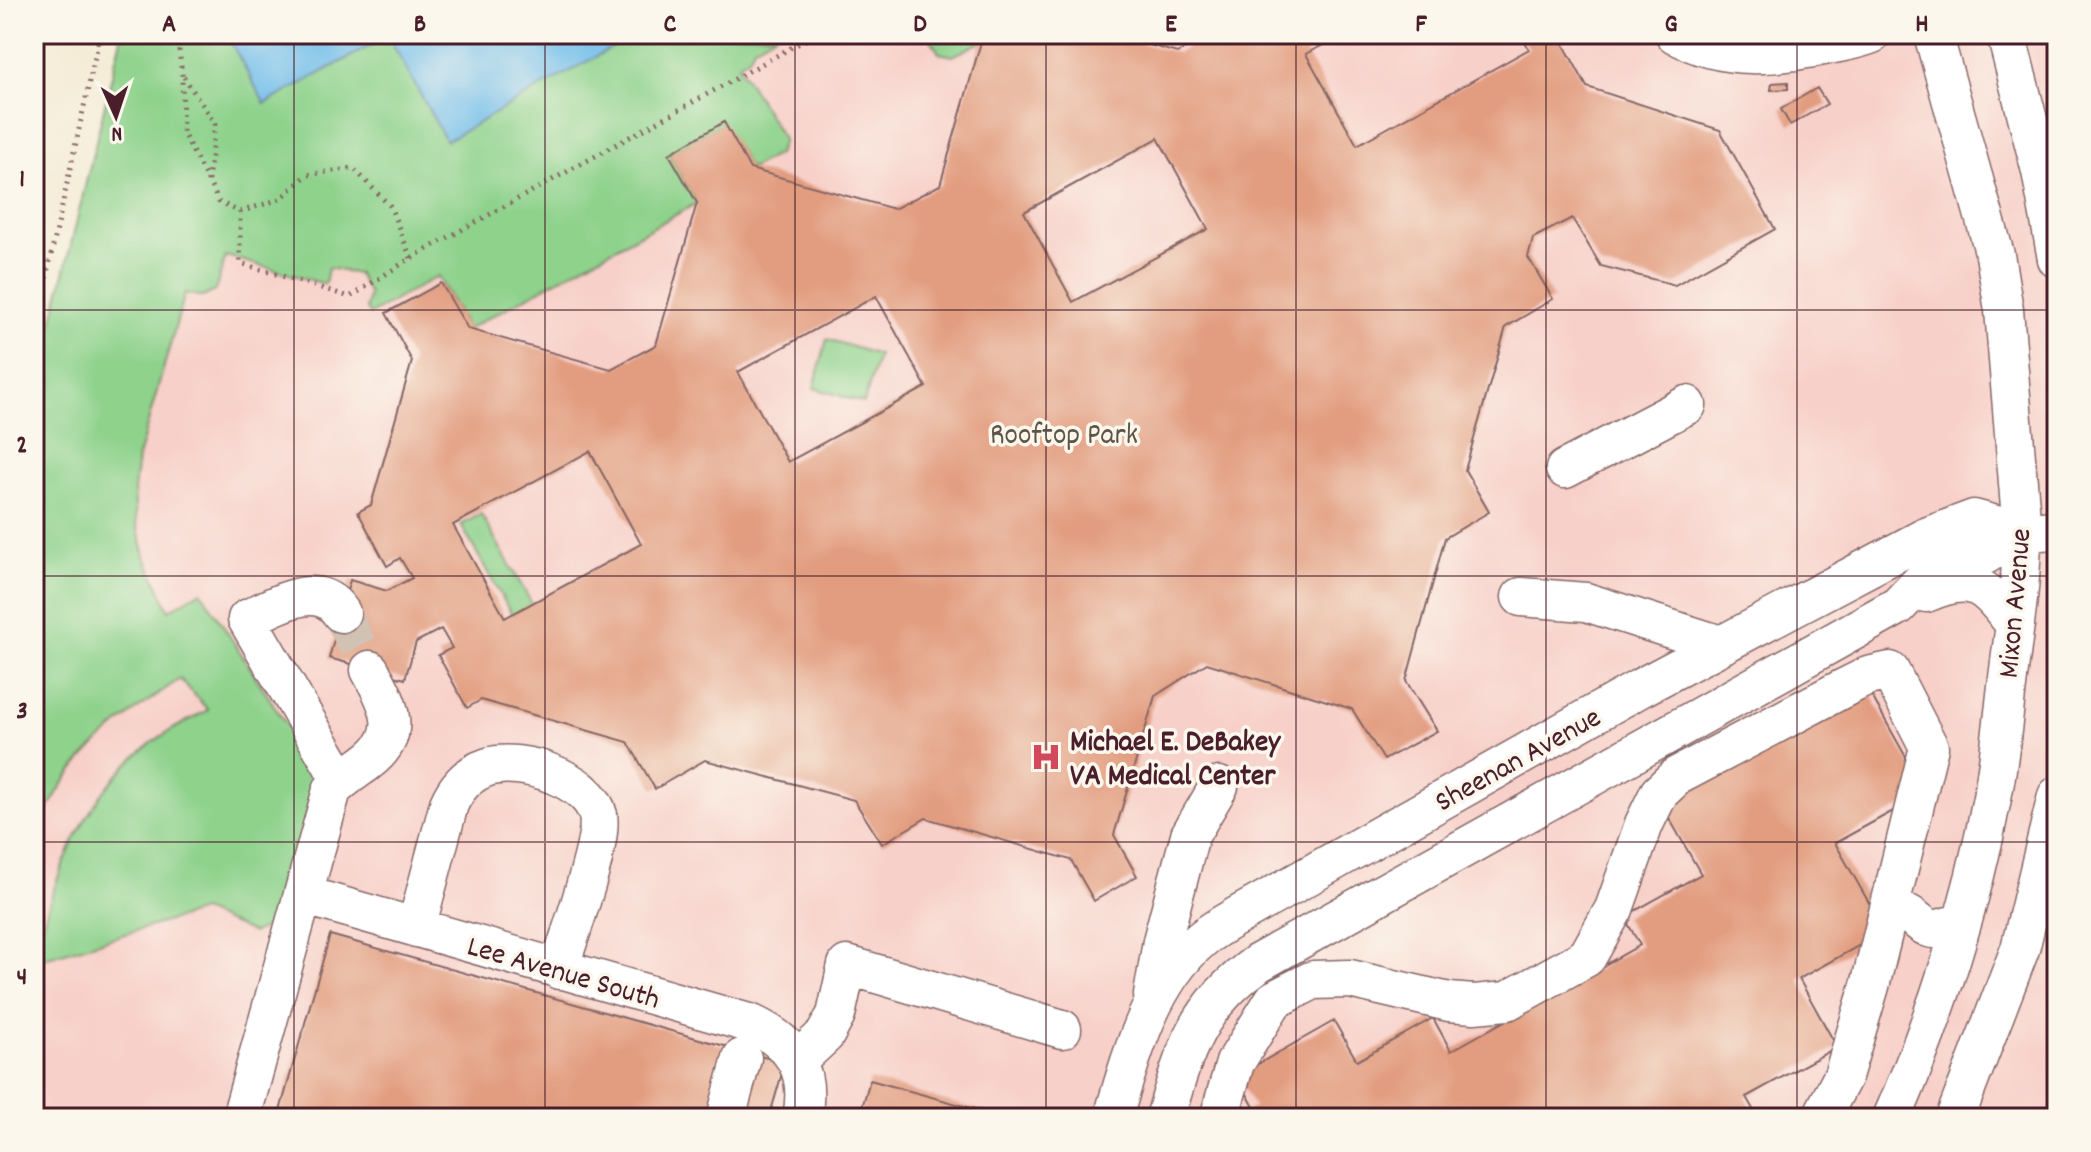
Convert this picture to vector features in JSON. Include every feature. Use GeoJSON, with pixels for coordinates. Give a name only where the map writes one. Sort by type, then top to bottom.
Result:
{"type":"FeatureCollection","features":[{"type":"Feature","properties":{"kind":"street"},"geometry":{"type":"LineString","coordinates":[[1675,34],[1727,52],[1759,56],[1790,53],[1872,34]]}},
{"type":"Feature","properties":{"kind":"street","name":"Mixon Avenue"},"geometry":{"type":"LineString","coordinates":[[1892,1118],[1916,1062],[1954,927],[1984,840],[2022,569],[2039,531],[1995,255],[1933,34]]}},
{"type":"Feature","properties":{"kind":"street"},"geometry":{"type":"LineString","coordinates":[[2006,34],[2041,171],[2057,259]]}},
{"type":"Feature","properties":{"kind":"street"},"geometry":{"type":"LineString","coordinates":[[1565,469],[1687,405]]}},
{"type":"Feature","properties":{"kind":"street","name":"Sheenan Avenue"},"geometry":{"type":"LineString","coordinates":[[1113,1118],[1133,1052],[1151,1010],[1186,956],[1203,938],[1239,915],[1721,645],[1926,537],[1974,519],[2039,531]]}},
{"type":"Feature","properties":{"kind":"street","name":"Sheenan Avenue"},"geometry":{"type":"LineString","coordinates":[[1165,1118],[1185,1050],[1196,1029],[1224,991],[1258,963],[1898,606],[1920,583],[1939,572],[2039,531]]}},
{"type":"Feature","properties":{"kind":"street"},"geometry":{"type":"LineString","coordinates":[[1898,606],[1961,581],[1989,594],[2015,625]]}},
{"type":"Feature","properties":{"kind":"street"},"geometry":{"type":"LineString","coordinates":[[341,613],[328,601],[306,596],[293,598],[247,619],[341,780]]}},
{"type":"Feature","properties":{"kind":"street"},"geometry":{"type":"LineString","coordinates":[[1521,597],[1586,602],[1721,645]]}},
{"type":"Feature","properties":{"kind":"street"},"geometry":{"type":"LineString","coordinates":[[1820,648],[1842,689]]}},
{"type":"Feature","properties":{"kind":"street"},"geometry":{"type":"LineString","coordinates":[[241,1118],[332,790],[380,751],[390,731],[390,709],[370,670]]}},
{"type":"Feature","properties":{"kind":"street"},"geometry":{"type":"LineString","coordinates":[[1219,1118],[1235,1063],[1274,1000],[1313,980],[1350,979],[1449,1002],[1507,1001],[1587,957],[1614,909],[1644,824],[1659,793],[1677,776],[1868,676],[1890,671],[1929,747],[1900,913],[1870,986],[1843,1076],[1821,1118]]}},
{"type":"Feature","properties":{"kind":"street"},"geometry":{"type":"LineString","coordinates":[[416,928],[449,804],[455,792],[468,777],[485,768],[504,765],[532,768],[562,779],[586,794],[593,802],[599,824],[594,853],[559,970]]}},
{"type":"Feature","properties":{"kind":"street"},"geometry":{"type":"LineString","coordinates":[[1151,1010],[1162,941],[1190,835],[1219,786]]}},
{"type":"Feature","properties":{"kind":"street"},"geometry":{"type":"LineString","coordinates":[[1955,1118],[2020,949],[2057,796]]}},
{"type":"Feature","properties":{"kind":"street","name":"Lee Avenue South"},"geometry":{"type":"LineString","coordinates":[[303,895],[752,1024],[786,1044],[800,1068]]}},
{"type":"Feature","properties":{"kind":"street"},"geometry":{"type":"LineString","coordinates":[[1900,913],[1921,911],[1942,917],[1954,927]]}},
{"type":"Feature","properties":{"kind":"street"},"geometry":{"type":"LineString","coordinates":[[802,1118],[800,1068],[836,1015],[847,965],[1062,1029]]}},
{"type":"Feature","properties":{"kind":"street"},"geometry":{"type":"LineString","coordinates":[[726,1118],[742,1058]]}},
{"type":"Feature","properties":{"kind":"path"},"geometry":{"type":"LineString","coordinates":[[34,333],[100,34]]}},
{"type":"Feature","properties":{"kind":"path"},"geometry":{"type":"LineString","coordinates":[[177,34],[182,74],[183,133],[219,202],[240,212],[280,199],[307,175],[353,168],[390,206],[411,258]]}},
{"type":"Feature","properties":{"kind":"path"},"geometry":{"type":"LineString","coordinates":[[240,212],[240,263],[350,297],[411,258],[816,34]]}},
{"type":"Feature","properties":{"kind":"path"},"geometry":{"type":"LineString","coordinates":[[182,74],[215,124],[208,183]]}},
{"type":"Feature","properties":{"kind":"shaded area","name":"Michael E. DeBakey VA Medical Center"},"geometry":{"type":"Polygon","coordinates":[[[122,34],[2057,34],[2057,1118],[34,1118],[34,397],[122,34]]]}},
{"type":"Feature","properties":{"kind":"green space"},"geometry":{"type":"Polygon","coordinates":[[[122,34],[776,34],[754,47],[750,56],[738,65],[783,139],[778,154],[750,169],[723,123],[669,154],[697,203],[468,329],[438,276],[370,314],[366,309],[369,294],[358,274],[328,268],[325,284],[226,256],[215,291],[203,297],[185,293],[138,457],[134,490],[136,522],[145,556],[169,610],[201,591],[312,765],[317,791],[268,926],[253,933],[202,911],[38,960],[34,959],[35,935],[39,936],[56,882],[92,808],[127,764],[149,745],[208,710],[180,679],[134,712],[92,748],[74,769],[58,791],[34,843],[34,397],[122,34]]]}},
{"type":"Feature","properties":{"kind":"green space"},"geometry":{"type":"Polygon","coordinates":[[[928,34],[976,34],[981,42],[953,56],[939,53],[928,34]]]}},
{"type":"Feature","properties":{"kind":"green space"},"geometry":{"type":"Polygon","coordinates":[[[827,339],[878,355],[864,403],[814,388],[827,339]]]}},
{"type":"Feature","properties":{"kind":"green space"},"geometry":{"type":"Polygon","coordinates":[[[481,514],[532,604],[512,615],[461,525],[481,514]]]}},
{"type":"Feature","properties":{"kind":"water"},"geometry":{"type":"Polygon","coordinates":[[[226,34],[636,34],[446,141],[388,36],[265,104],[226,34]]]}},
{"type":"Feature","properties":{"kind":"building","name":"Michael E. DeBakey VA Medical Center"},"geometry":{"type":"Polygon","coordinates":[[[976,34],[1112,34],[1177,53],[1211,34],[1343,34],[1306,54],[1357,145],[1529,49],[1521,34],[1540,34],[1544,42],[1558,34],[1587,87],[1720,130],[1775,229],[1675,285],[1601,266],[1572,218],[1533,238],[1528,257],[1553,299],[1506,327],[1465,470],[1489,512],[1445,538],[1406,681],[1437,731],[1384,760],[1352,709],[1207,663],[1155,696],[1114,835],[1137,876],[1094,901],[1071,860],[926,818],[882,844],[854,800],[705,760],[655,789],[628,742],[481,700],[467,708],[438,655],[452,648],[441,629],[416,642],[405,679],[329,658],[350,580],[387,591],[412,578],[400,558],[387,566],[358,512],[371,505],[412,361],[386,313],[441,283],[468,329],[611,369],[656,345],[697,203],[669,154],[724,122],[750,169],[894,209],[940,185],[981,42],[976,34]],[[1158,138],[1024,212],[1073,302],[1208,229],[1158,138]],[[876,296],[738,372],[788,462],[926,387],[876,296]],[[590,451],[453,525],[505,618],[641,544],[590,451]]]}},
{"type":"Feature","properties":{"kind":"building"},"geometry":{"type":"Polygon","coordinates":[[[1788,82],[1788,89],[1771,90],[1772,83],[1788,82]]]}},
{"type":"Feature","properties":{"kind":"building"},"geometry":{"type":"Polygon","coordinates":[[[1817,88],[1827,104],[1790,125],[1781,109],[1817,88]]]}},
{"type":"Feature","properties":{"kind":"building"},"geometry":{"type":"Polygon","coordinates":[[[1864,682],[1926,793],[1835,843],[1885,931],[1799,979],[1837,1047],[1746,1097],[1758,1118],[1243,1118],[1241,1115],[1254,1107],[1237,1076],[1334,1021],[1357,1061],[1433,1018],[1451,1051],[1640,945],[1624,917],[1701,874],[1657,797],[1864,682]]]}},
{"type":"Feature","properties":{"kind":"building"},"geometry":{"type":"Polygon","coordinates":[[[330,935],[785,1063],[769,1118],[278,1118],[330,935]]]}},
{"type":"Feature","properties":{"kind":"building"},"geometry":{"type":"Polygon","coordinates":[[[870,1080],[1004,1117],[1004,1118],[859,1118],[870,1080]]]}},
{"type":"Feature","properties":{"kind":"tunnel"},"geometry":{"type":"LineString","coordinates":[[341,613],[370,670]]}},
{"type":"Feature","properties":{"kind":"place","name":"Michael E. DeBakey VA Medical Center"},"geometry":{"type":"Point","coordinates":[1046,757]}},
{"type":"Feature","properties":{"kind":"park label","name":"Rooftop Park"},"geometry":{"type":"Point","coordinates":[1064,433]}}]}
